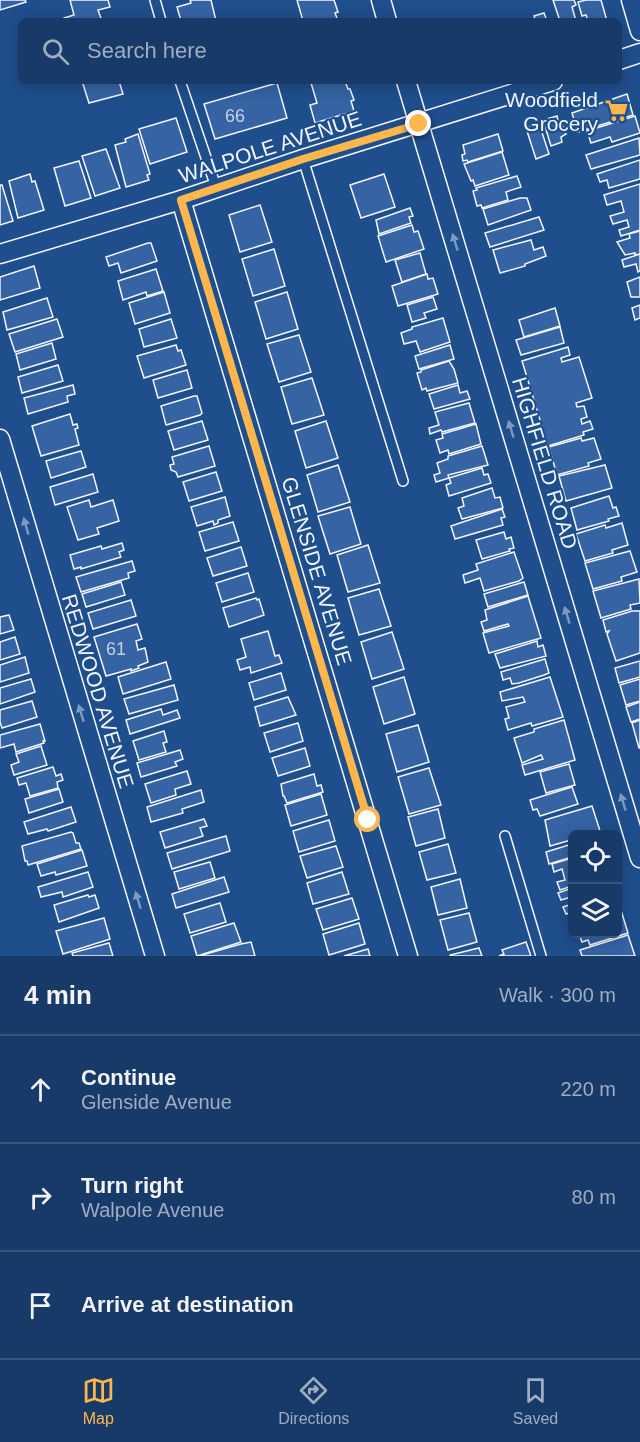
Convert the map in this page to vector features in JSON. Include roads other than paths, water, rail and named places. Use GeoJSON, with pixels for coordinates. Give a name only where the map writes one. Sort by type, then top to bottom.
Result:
{"type":"FeatureCollection","features":[{"type":"Feature","properties":{"kind":"street"},"geometry":{"type":"LineString","coordinates":[[381,0],[386,18]]}},
{"type":"Feature","properties":{"kind":"street"},"geometry":{"type":"LineString","coordinates":[[631,0],[640,31]]}},
{"type":"Feature","properties":{"kind":"street"},"geometry":{"type":"LineString","coordinates":[[622,59],[640,53]]}},
{"type":"Feature","properties":{"kind":"street","name":"HIGHFIELD ROAD"},"geometry":{"type":"LineString","coordinates":[[407,84],[640,858]]}},
{"type":"Feature","properties":{"kind":"street","name":"WALPOLE AVENUE"},"geometry":{"type":"LineString","coordinates":[[0,254],[181,200],[303,159],[544,84]]}},
{"type":"Feature","properties":{"kind":"street","name":"GLENSIDE AVENUE"},"geometry":{"type":"LineString","coordinates":[[181,200],[408,956]]}},
{"type":"Feature","properties":{"kind":"street","name":"REDWOOD AVENUE"},"geometry":{"type":"LineString","coordinates":[[0,439],[155,956]]}},
{"type":"Feature","properties":{"kind":"lane"},"geometry":{"type":"LineString","coordinates":[[154,0],[160,18]]}},
{"type":"Feature","properties":{"kind":"lane"},"geometry":{"type":"LineString","coordinates":[[181,84],[216,187]]}},
{"type":"Feature","properties":{"kind":"lane"},"geometry":{"type":"LineString","coordinates":[[303,159],[403,480]]}},
{"type":"Feature","properties":{"kind":"lane"},"geometry":{"type":"LineString","coordinates":[[506,836],[541,956]]}},
{"type":"Feature","properties":{"kind":"place","name":"Woodfield Grocery"},"geometry":{"type":"Point","coordinates":[616,111]}}]}
